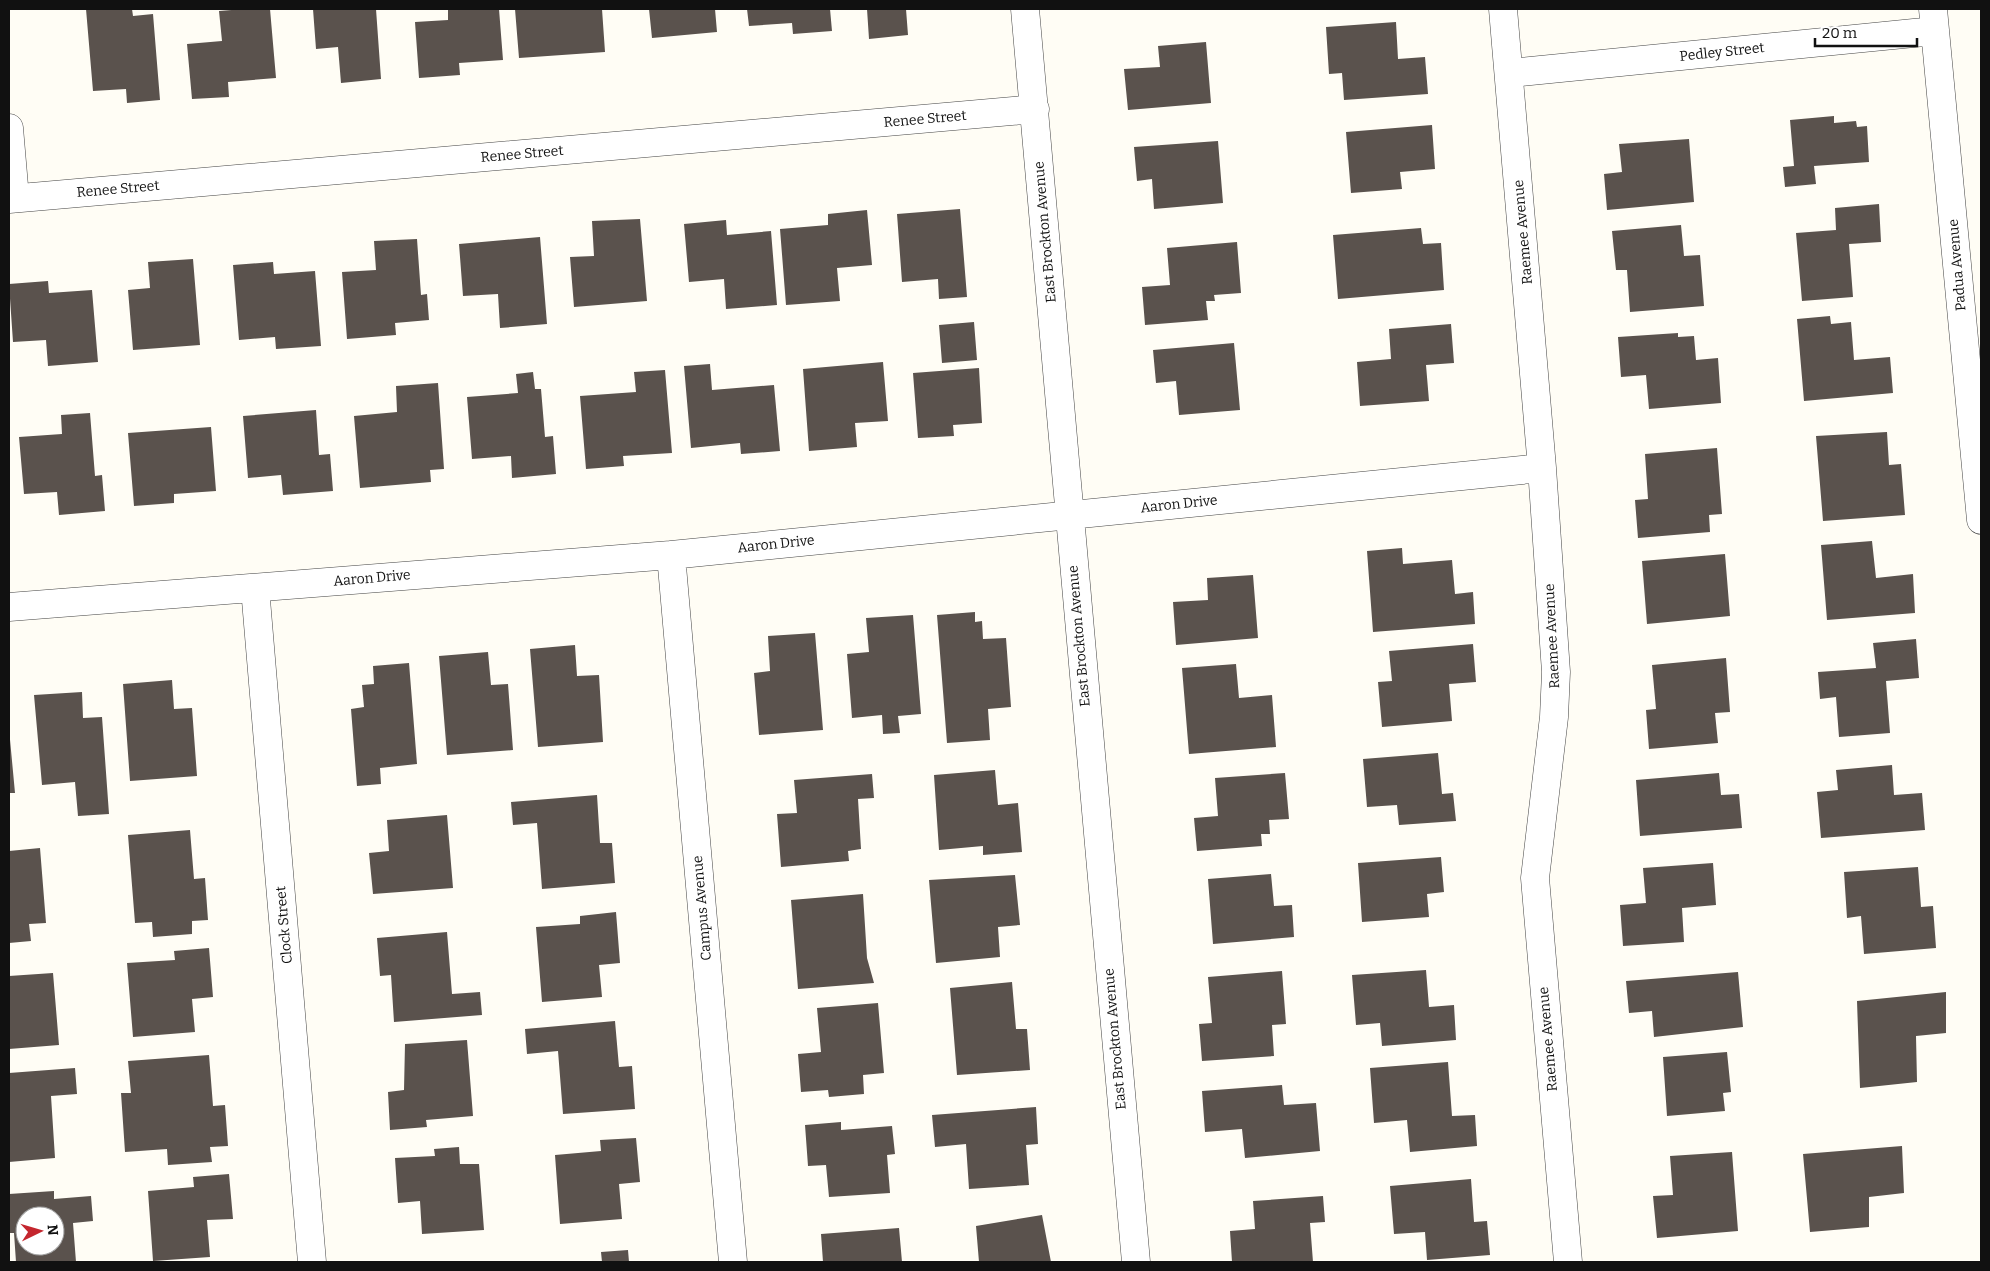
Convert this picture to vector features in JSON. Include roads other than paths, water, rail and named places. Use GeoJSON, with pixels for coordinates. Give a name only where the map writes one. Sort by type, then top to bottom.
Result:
{"type":"FeatureCollection","features":[{"type":"Feature","properties":{"kind":"street","name":"East Brockton Avenue"},"geometry":{"type":"LineString","coordinates":[[1025,9],[1136,1262]]}},
{"type":"Feature","properties":{"kind":"street","name":"Raemee Avenue"},"geometry":{"type":"LineString","coordinates":[[1503,9],[1510,73],[1542,468],[1556,672],[1554,717],[1535,878],[1568,1262]]}},
{"type":"Feature","properties":{"kind":"street","name":"Pedley Street"},"geometry":{"type":"LineString","coordinates":[[1510,73],[1934,20]]}},
{"type":"Feature","properties":{"kind":"street","name":"Padua Avenue"},"geometry":{"type":"LineString","coordinates":[[1934,20],[1979,466],[1981,520]]}},
{"type":"Feature","properties":{"kind":"street","name":"Renee Street"},"geometry":{"type":"LineString","coordinates":[[12,199],[1035,109]]}},
{"type":"Feature","properties":{"kind":"street"},"geometry":{"type":"LineString","coordinates":[[9,128],[12,199]]}},
{"type":"Feature","properties":{"kind":"street","name":"Aaron Drive"},"geometry":{"type":"LineString","coordinates":[[9,607],[671,555],[1542,468]]}},
{"type":"Feature","properties":{"kind":"street","name":"Campus Avenue"},"geometry":{"type":"LineString","coordinates":[[671,555],[733,1262]]}},
{"type":"Feature","properties":{"kind":"street","name":"Clock Street"},"geometry":{"type":"LineString","coordinates":[[255,588],[312,1262]]}}]}
